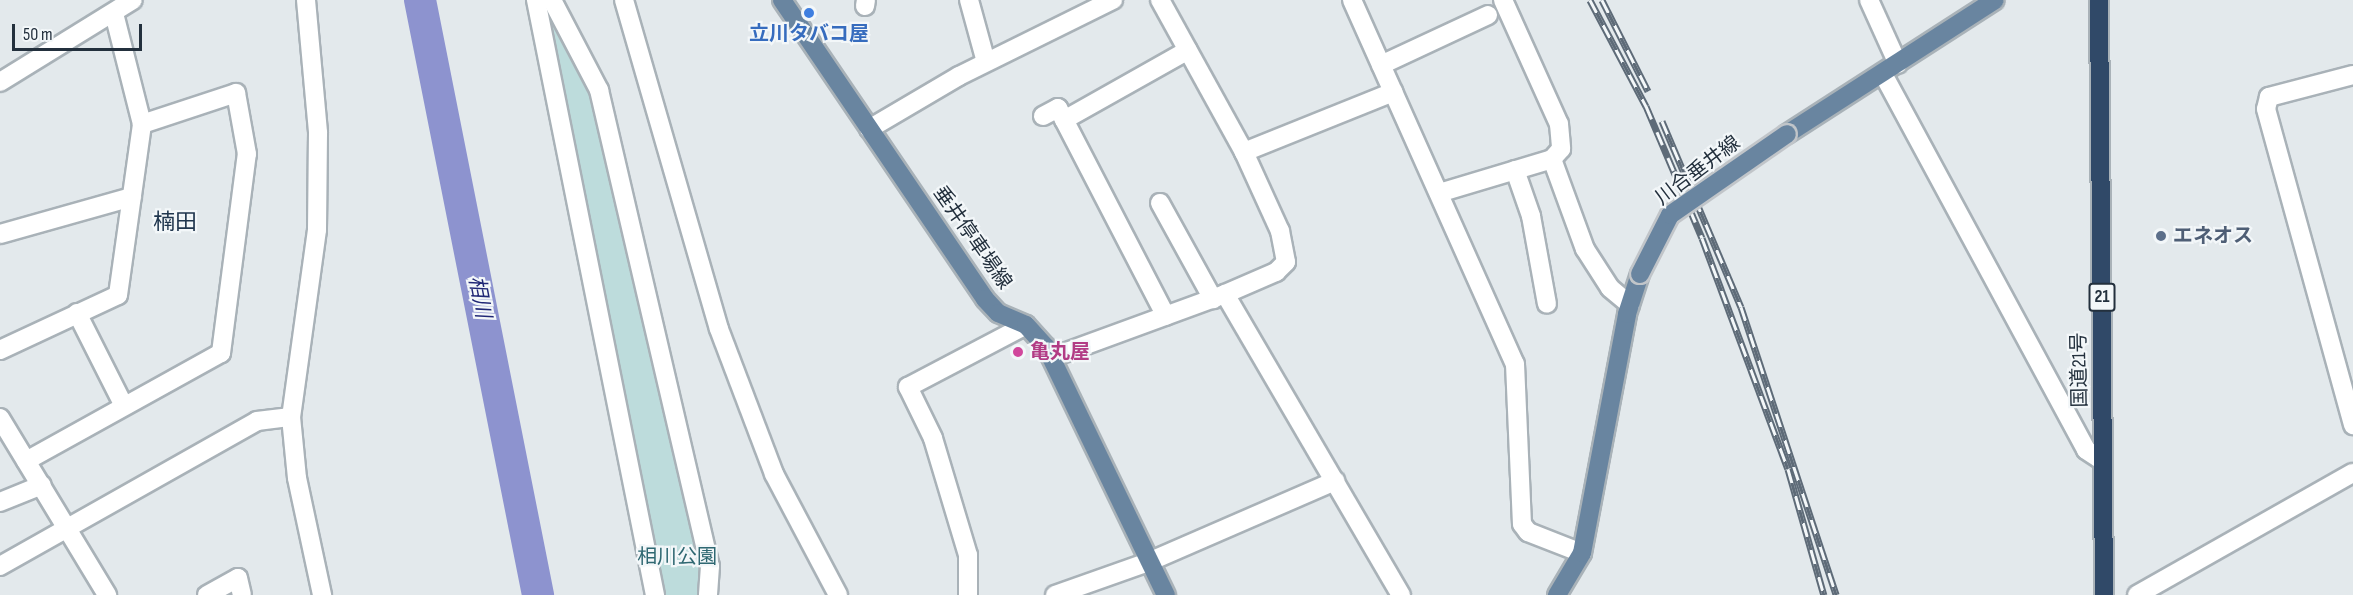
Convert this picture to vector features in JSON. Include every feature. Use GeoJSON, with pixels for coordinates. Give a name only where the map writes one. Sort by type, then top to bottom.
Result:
{"type":"FeatureCollection","features":[{"type":"Feature","properties":{"kind":"highway","name":"国道21号"},"geometry":{"type":"LineString","coordinates":[[2099,0],[2104,595]]}},
{"type":"Feature","properties":{"kind":"main road","name":"垂井停車場線"},"geometry":{"type":"LineString","coordinates":[[782,0],[985,299],[998,313],[1026,325],[1053,357],[1166,595]]}},
{"type":"Feature","properties":{"kind":"main road","name":"川合垂井線"},"geometry":{"type":"LineString","coordinates":[[1557,595],[1582,553],[1630,305],[1640,274],[1670,215],[1787,134],[1995,0]]}},
{"type":"Feature","properties":{"kind":"street"},"geometry":{"type":"LineString","coordinates":[[0,82],[133,0]]}},
{"type":"Feature","properties":{"kind":"street"},"geometry":{"type":"LineString","coordinates":[[306,0],[318,133],[316,230],[291,417],[297,478],[322,595]]}},
{"type":"Feature","properties":{"kind":"street"},"geometry":{"type":"LineString","coordinates":[[536,0],[655,595]]}},
{"type":"Feature","properties":{"kind":"street"},"geometry":{"type":"LineString","coordinates":[[552,0],[599,90],[710,566],[708,595]]}},
{"type":"Feature","properties":{"kind":"street"},"geometry":{"type":"LineString","coordinates":[[624,0],[719,328],[774,474],[838,595]]}},
{"type":"Feature","properties":{"kind":"street"},"geometry":{"type":"LineString","coordinates":[[969,0],[986,62]]}},
{"type":"Feature","properties":{"kind":"street"},"geometry":{"type":"LineString","coordinates":[[869,129],[986,62],[1113,0]]}},
{"type":"Feature","properties":{"kind":"street"},"geometry":{"type":"LineString","coordinates":[[1053,357],[1219,296],[1276,272],[1286,262],[1280,231],[1244,152],[1160,0]]}},
{"type":"Feature","properties":{"kind":"street"},"geometry":{"type":"LineString","coordinates":[[1352,0],[1515,364],[1522,524],[1528,532],[1582,553]]}},
{"type":"Feature","properties":{"kind":"street"},"geometry":{"type":"LineString","coordinates":[[1439,194],[1552,159],[1561,149],[1560,124],[1503,0]]}},
{"type":"Feature","properties":{"kind":"street"},"geometry":{"type":"LineString","coordinates":[[1869,0],[1898,64]]}},
{"type":"Feature","properties":{"kind":"street"},"geometry":{"type":"LineString","coordinates":[[0,350],[118,295],[142,124],[114,13]]}},
{"type":"Feature","properties":{"kind":"street"},"geometry":{"type":"LineString","coordinates":[[1381,65],[1488,15]]}},
{"type":"Feature","properties":{"kind":"street"},"geometry":{"type":"LineString","coordinates":[[1064,120],[1188,50]]}},
{"type":"Feature","properties":{"kind":"street"},"geometry":{"type":"LineString","coordinates":[[1882,74],[2086,450],[2103,461]]}},
{"type":"Feature","properties":{"kind":"street"},"geometry":{"type":"LineString","coordinates":[[2353,75],[2269,97],[2266,109],[2353,425]]}},
{"type":"Feature","properties":{"kind":"street"},"geometry":{"type":"LineString","coordinates":[[1244,152],[1393,92]]}},
{"type":"Feature","properties":{"kind":"street"},"geometry":{"type":"LineString","coordinates":[[26,461],[123,404],[221,353],[247,154],[236,93],[142,124]]}},
{"type":"Feature","properties":{"kind":"street"},"geometry":{"type":"LineString","coordinates":[[1043,116],[1058,108],[1166,316]]}},
{"type":"Feature","properties":{"kind":"street"},"geometry":{"type":"LineString","coordinates":[[1552,159],[1585,249],[1610,288],[1630,305]]}},
{"type":"Feature","properties":{"kind":"street"},"geometry":{"type":"LineString","coordinates":[[1515,170],[1531,216],[1547,304]]}},
{"type":"Feature","properties":{"kind":"street"},"geometry":{"type":"LineString","coordinates":[[0,234],[132,197]]}},
{"type":"Feature","properties":{"kind":"street"},"geometry":{"type":"LineString","coordinates":[[1160,203],[1335,481],[1401,595]]}},
{"type":"Feature","properties":{"kind":"street"},"geometry":{"type":"LineString","coordinates":[[77,313],[123,404]]}},
{"type":"Feature","properties":{"kind":"street"},"geometry":{"type":"LineString","coordinates":[[968,595],[968,555],[933,438],[908,387],[1026,325]]}},
{"type":"Feature","properties":{"kind":"street"},"geometry":{"type":"LineString","coordinates":[[0,566],[257,421],[291,417]]}},
{"type":"Feature","properties":{"kind":"street"},"geometry":{"type":"LineString","coordinates":[[0,418],[68,527],[107,595]]}},
{"type":"Feature","properties":{"kind":"street"},"geometry":{"type":"LineString","coordinates":[[2137,595],[2353,473]]}},
{"type":"Feature","properties":{"kind":"street"},"geometry":{"type":"LineString","coordinates":[[1054,595],[1151,561],[1335,481]]}},
{"type":"Feature","properties":{"kind":"street"},"geometry":{"type":"LineString","coordinates":[[0,502],[42,485]]}},
{"type":"Feature","properties":{"kind":"street"},"geometry":{"type":"LineString","coordinates":[[207,595],[238,578],[242,595]]}},
{"type":"Feature","properties":{"kind":"green space","name":"相川公園"},"geometry":{"type":"Polygon","coordinates":[[[545,0],[598,95],[703,560],[701,595],[659,595],[545,0]]]}},
{"type":"Feature","properties":{"kind":"waterway","name":"相川"},"geometry":{"type":"LineString","coordinates":[[420,0],[538,595]]}},
{"type":"Feature","properties":{"kind":"railway"},"geometry":{"type":"LineString","coordinates":[[1590,0],[1646,106],[1702,238],[1788,469],[1824,595]]}},
{"type":"Feature","properties":{"kind":"railway"},"geometry":{"type":"LineString","coordinates":[[1602,0],[1648,91]]}},
{"type":"Feature","properties":{"kind":"railway"},"geometry":{"type":"LineString","coordinates":[[1662,121],[1741,307],[1836,595]]}},
{"type":"Feature","properties":{"kind":"place","name":"立川タバコ屋"},"geometry":{"type":"Point","coordinates":[809,13]}},
{"type":"Feature","properties":{"kind":"place","name":"エネオス"},"geometry":{"type":"Point","coordinates":[2161,236]}},
{"type":"Feature","properties":{"kind":"place","name":"亀丸屋"},"geometry":{"type":"Point","coordinates":[1018,352]}},
{"type":"Feature","properties":{"kind":"district","name":"楠田"},"geometry":{"type":"Point","coordinates":[175,223]}}]}
